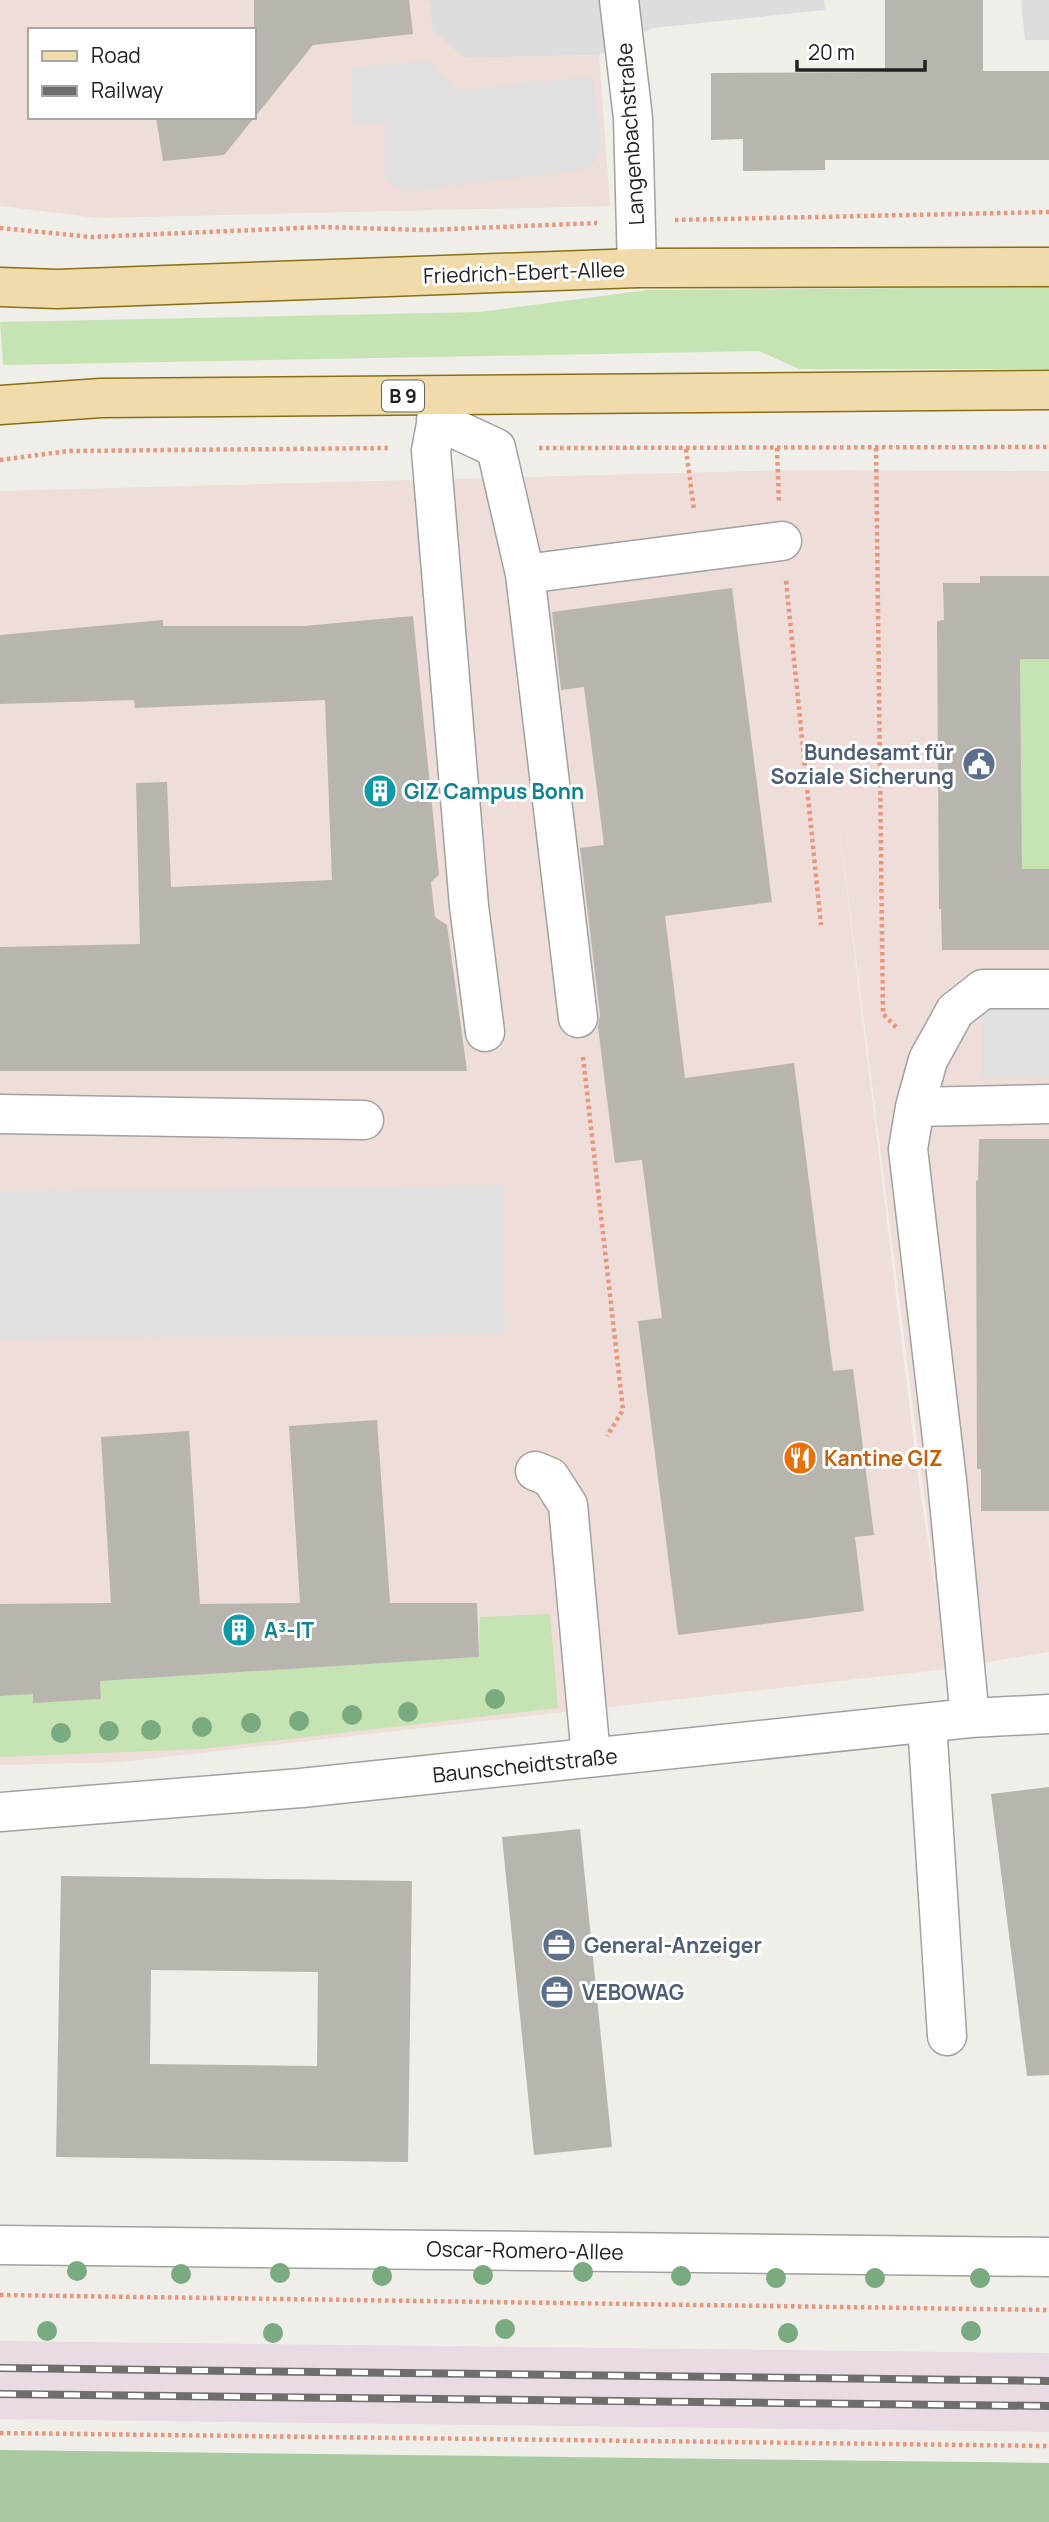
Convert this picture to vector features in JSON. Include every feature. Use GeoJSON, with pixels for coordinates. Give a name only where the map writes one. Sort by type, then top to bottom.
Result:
{"type":"FeatureCollection","features":[{"type":"Feature","properties":{"kind":"main road","name":"Friedrich-Ebert-Allee"},"geometry":{"type":"LineString","coordinates":[[0,287],[57,289],[637,268],[1049,267]]}},
{"type":"Feature","properties":{"kind":"main road","name":"B 9"},"geometry":{"type":"LineString","coordinates":[[0,405],[102,398],[436,422],[1049,390]]}},
{"type":"Feature","properties":{"kind":"street","name":"Langenbachstraße"},"geometry":{"type":"LineString","coordinates":[[619,0],[633,118],[637,268]]}},
{"type":"Feature","properties":{"kind":"street"},"geometry":{"type":"LineString","coordinates":[[485,1032],[470,906],[436,422],[496,449],[524,574],[578,1018]]}},
{"type":"Feature","properties":{"kind":"street"},"geometry":{"type":"LineString","coordinates":[[524,574],[782,541]]}},
{"type":"Feature","properties":{"kind":"street"},"geometry":{"type":"LineString","coordinates":[[971,1718],[947,1481],[908,1149],[915,1107],[928,1060],[955,1011],[983,989],[1049,989]]}},
{"type":"Feature","properties":{"kind":"street"},"geometry":{"type":"LineString","coordinates":[[915,1107],[1049,1104]]}},
{"type":"Feature","properties":{"kind":"street"},"geometry":{"type":"LineString","coordinates":[[0,1114],[364,1120]]}},
{"type":"Feature","properties":{"kind":"street"},"geometry":{"type":"LineString","coordinates":[[535,1471],[550,1477],[568,1505],[591,1757]]}},
{"type":"Feature","properties":{"kind":"street","name":"Baunscheidtstraße"},"geometry":{"type":"LineString","coordinates":[[0,1812],[301,1788],[971,1718],[1049,1713]]}},
{"type":"Feature","properties":{"kind":"street"},"geometry":{"type":"LineString","coordinates":[[927,1723],[947,2036]]}},
{"type":"Feature","properties":{"kind":"street","name":"Oscar-Romero-Allee"},"geometry":{"type":"LineString","coordinates":[[0,2245],[1049,2257]]}},
{"type":"Feature","properties":{"kind":"path"},"geometry":{"type":"LineString","coordinates":[[0,228],[92,237],[323,226],[426,230],[637,221],[1049,212]]}},
{"type":"Feature","properties":{"kind":"path"},"geometry":{"type":"LineString","coordinates":[[0,460],[68,450],[421,448],[436,422]]}},
{"type":"Feature","properties":{"kind":"path"},"geometry":{"type":"LineString","coordinates":[[496,449],[1049,447]]}},
{"type":"Feature","properties":{"kind":"path"},"geometry":{"type":"LineString","coordinates":[[777,448],[782,541],[821,925]]}},
{"type":"Feature","properties":{"kind":"path"},"geometry":{"type":"LineString","coordinates":[[876,448],[883,1014],[928,1060]]}},
{"type":"Feature","properties":{"kind":"path"},"geometry":{"type":"LineString","coordinates":[[686,449],[695,522]]}},
{"type":"Feature","properties":{"kind":"path"},"geometry":{"type":"LineString","coordinates":[[578,1018],[623,1410],[607,1436]]}},
{"type":"Feature","properties":{"kind":"path"},"geometry":{"type":"LineString","coordinates":[[0,2295],[1049,2310]]}},
{"type":"Feature","properties":{"kind":"path"},"geometry":{"type":"LineString","coordinates":[[0,2433],[1049,2446]]}},
{"type":"Feature","properties":{"kind":"shaded area"},"geometry":{"type":"Polygon","coordinates":[[[0,0],[429,0],[432,30],[464,58],[599,55],[610,206],[98,218],[0,206],[0,0]]]}},
{"type":"Feature","properties":{"kind":"shaded area"},"geometry":{"type":"Polygon","coordinates":[[[429,0],[824,0],[825,10],[653,28],[599,55],[464,58],[432,30],[429,0]]]}},
{"type":"Feature","properties":{"kind":"shaded area"},"geometry":{"type":"Polygon","coordinates":[[[1021,0],[1049,0],[1049,40],[1025,40],[1021,0]]]}},
{"type":"Feature","properties":{"kind":"shaded area"},"geometry":{"type":"Polygon","coordinates":[[[428,60],[458,91],[593,76],[601,149],[593,163],[581,170],[404,191],[386,180],[385,123],[353,125],[351,69],[428,60]]]}},
{"type":"Feature","properties":{"kind":"shaded area"},"geometry":{"type":"Polygon","coordinates":[[[795,470],[1049,471],[1049,1652],[946,1669],[120,1762],[0,1765],[0,491],[795,470]],[[835,790],[918,1477],[939,1613],[835,790]]]}},
{"type":"Feature","properties":{"kind":"shaded area"},"geometry":{"type":"Polygon","coordinates":[[[982,1005],[1049,1005],[1049,1078],[982,1078],[982,1005]]]}},
{"type":"Feature","properties":{"kind":"shaded area"},"geometry":{"type":"Polygon","coordinates":[[[503,1186],[505,1334],[0,1339],[0,1191],[503,1186]]]}},
{"type":"Feature","properties":{"kind":"shaded area"},"geometry":{"type":"Polygon","coordinates":[[[0,2341],[1049,2353],[1049,2432],[0,2419],[0,2341]]]}},
{"type":"Feature","properties":{"kind":"green space"},"geometry":{"type":"Polygon","coordinates":[[[1049,287],[1049,369],[799,369],[759,351],[3,365],[0,322],[479,312],[648,290],[1049,287]]]}},
{"type":"Feature","properties":{"kind":"green space"},"geometry":{"type":"Polygon","coordinates":[[[1020,659],[1049,659],[1049,869],[1022,869],[1020,659]]]}},
{"type":"Feature","properties":{"kind":"green space"},"geometry":{"type":"Polygon","coordinates":[[[550,1614],[558,1708],[201,1749],[0,1757],[0,1696],[17,1695],[32,1679],[33,1703],[101,1699],[100,1676],[116,1680],[479,1657],[480,1617],[550,1614]]]}},
{"type":"Feature","properties":{"kind":"green space"},"geometry":{"type":"Polygon","coordinates":[[[0,2450],[1049,2463],[1049,2522],[0,2522],[0,2450]]]}},
{"type":"Feature","properties":{"kind":"building"},"geometry":{"type":"Polygon","coordinates":[[[254,0],[409,0],[413,34],[313,45],[256,115],[254,0]]]}},
{"type":"Feature","properties":{"kind":"building"},"geometry":{"type":"Polygon","coordinates":[[[885,0],[983,0],[983,71],[1049,71],[1049,160],[825,160],[825,170],[743,171],[743,139],[711,140],[711,73],[885,72],[885,0]]]}},
{"type":"Feature","properties":{"kind":"building"},"geometry":{"type":"Polygon","coordinates":[[[156,119],[253,119],[224,155],[163,161],[156,119]]]}},
{"type":"Feature","properties":{"kind":"building","name":"Bundesamt für Soziale Sicherung"},"geometry":{"type":"Polygon","coordinates":[[[980,576],[1049,576],[1049,659],[1020,659],[1022,869],[1049,869],[1049,950],[942,950],[939,909],[937,621],[944,620],[943,583],[980,583],[980,576]]]}},
{"type":"Feature","properties":{"kind":"building"},"geometry":{"type":"Polygon","coordinates":[[[732,588],[772,902],[665,916],[685,1078],[794,1063],[833,1371],[853,1369],[874,1535],[855,1537],[864,1611],[678,1635],[638,1321],[662,1318],[642,1160],[615,1163],[580,848],[604,845],[584,687],[561,690],[552,612],[732,588]]]}},
{"type":"Feature","properties":{"kind":"building","name":"GIZ Campus Bonn"},"geometry":{"type":"Polygon","coordinates":[[[413,616],[439,875],[431,882],[435,917],[447,925],[467,1071],[0,1071],[0,947],[140,944],[136,783],[167,782],[171,887],[332,880],[325,700],[135,708],[134,700],[0,704],[0,635],[163,620],[163,626],[304,626],[413,616]]]}},
{"type":"Feature","properties":{"kind":"building"},"geometry":{"type":"Polygon","coordinates":[[[979,1139],[1049,1139],[1049,1511],[981,1511],[981,1469],[977,1469],[976,1181],[979,1139]]]}},
{"type":"Feature","properties":{"kind":"building"},"geometry":{"type":"Polygon","coordinates":[[[377,1420],[390,1603],[477,1603],[479,1657],[100,1681],[101,1699],[33,1703],[33,1694],[0,1696],[0,1604],[111,1603],[101,1437],[189,1431],[200,1604],[300,1603],[289,1426],[377,1420]]]}},
{"type":"Feature","properties":{"kind":"building"},"geometry":{"type":"Polygon","coordinates":[[[1049,1787],[1049,2075],[1027,2076],[991,1794],[1049,1787]]]}},
{"type":"Feature","properties":{"kind":"building","name":"VEBOWAG"},"geometry":{"type":"Polygon","coordinates":[[[580,1829],[612,2147],[534,2155],[502,1837],[580,1829]]]}},
{"type":"Feature","properties":{"kind":"building"},"geometry":{"type":"Polygon","coordinates":[[[61,1876],[412,1881],[408,2162],[56,2157],[61,1876]],[[151,1970],[150,2064],[317,2066],[318,1972],[151,1970]]]}},
{"type":"Feature","properties":{"kind":"railway"},"geometry":{"type":"LineString","coordinates":[[0,2368],[1049,2381]]}},
{"type":"Feature","properties":{"kind":"railway"},"geometry":{"type":"LineString","coordinates":[[0,2394],[1049,2406]]}},
{"type":"Feature","properties":{"kind":"place","name":"Bundesamt für Soziale Sicherung"},"geometry":{"type":"Point","coordinates":[979,764]}},
{"type":"Feature","properties":{"kind":"place","name":"GIZ Campus Bonn"},"geometry":{"type":"Point","coordinates":[380,791]}},
{"type":"Feature","properties":{"kind":"place","name":"Kantine GIZ"},"geometry":{"type":"Point","coordinates":[800,1458]}},
{"type":"Feature","properties":{"kind":"place","name":"A³-IT"},"geometry":{"type":"Point","coordinates":[239,1630]}},
{"type":"Feature","properties":{"kind":"place","name":"General-Anzeiger"},"geometry":{"type":"Point","coordinates":[559,1945]}},
{"type":"Feature","properties":{"kind":"place","name":"VEBOWAG"},"geometry":{"type":"Point","coordinates":[557,1992]}}]}
